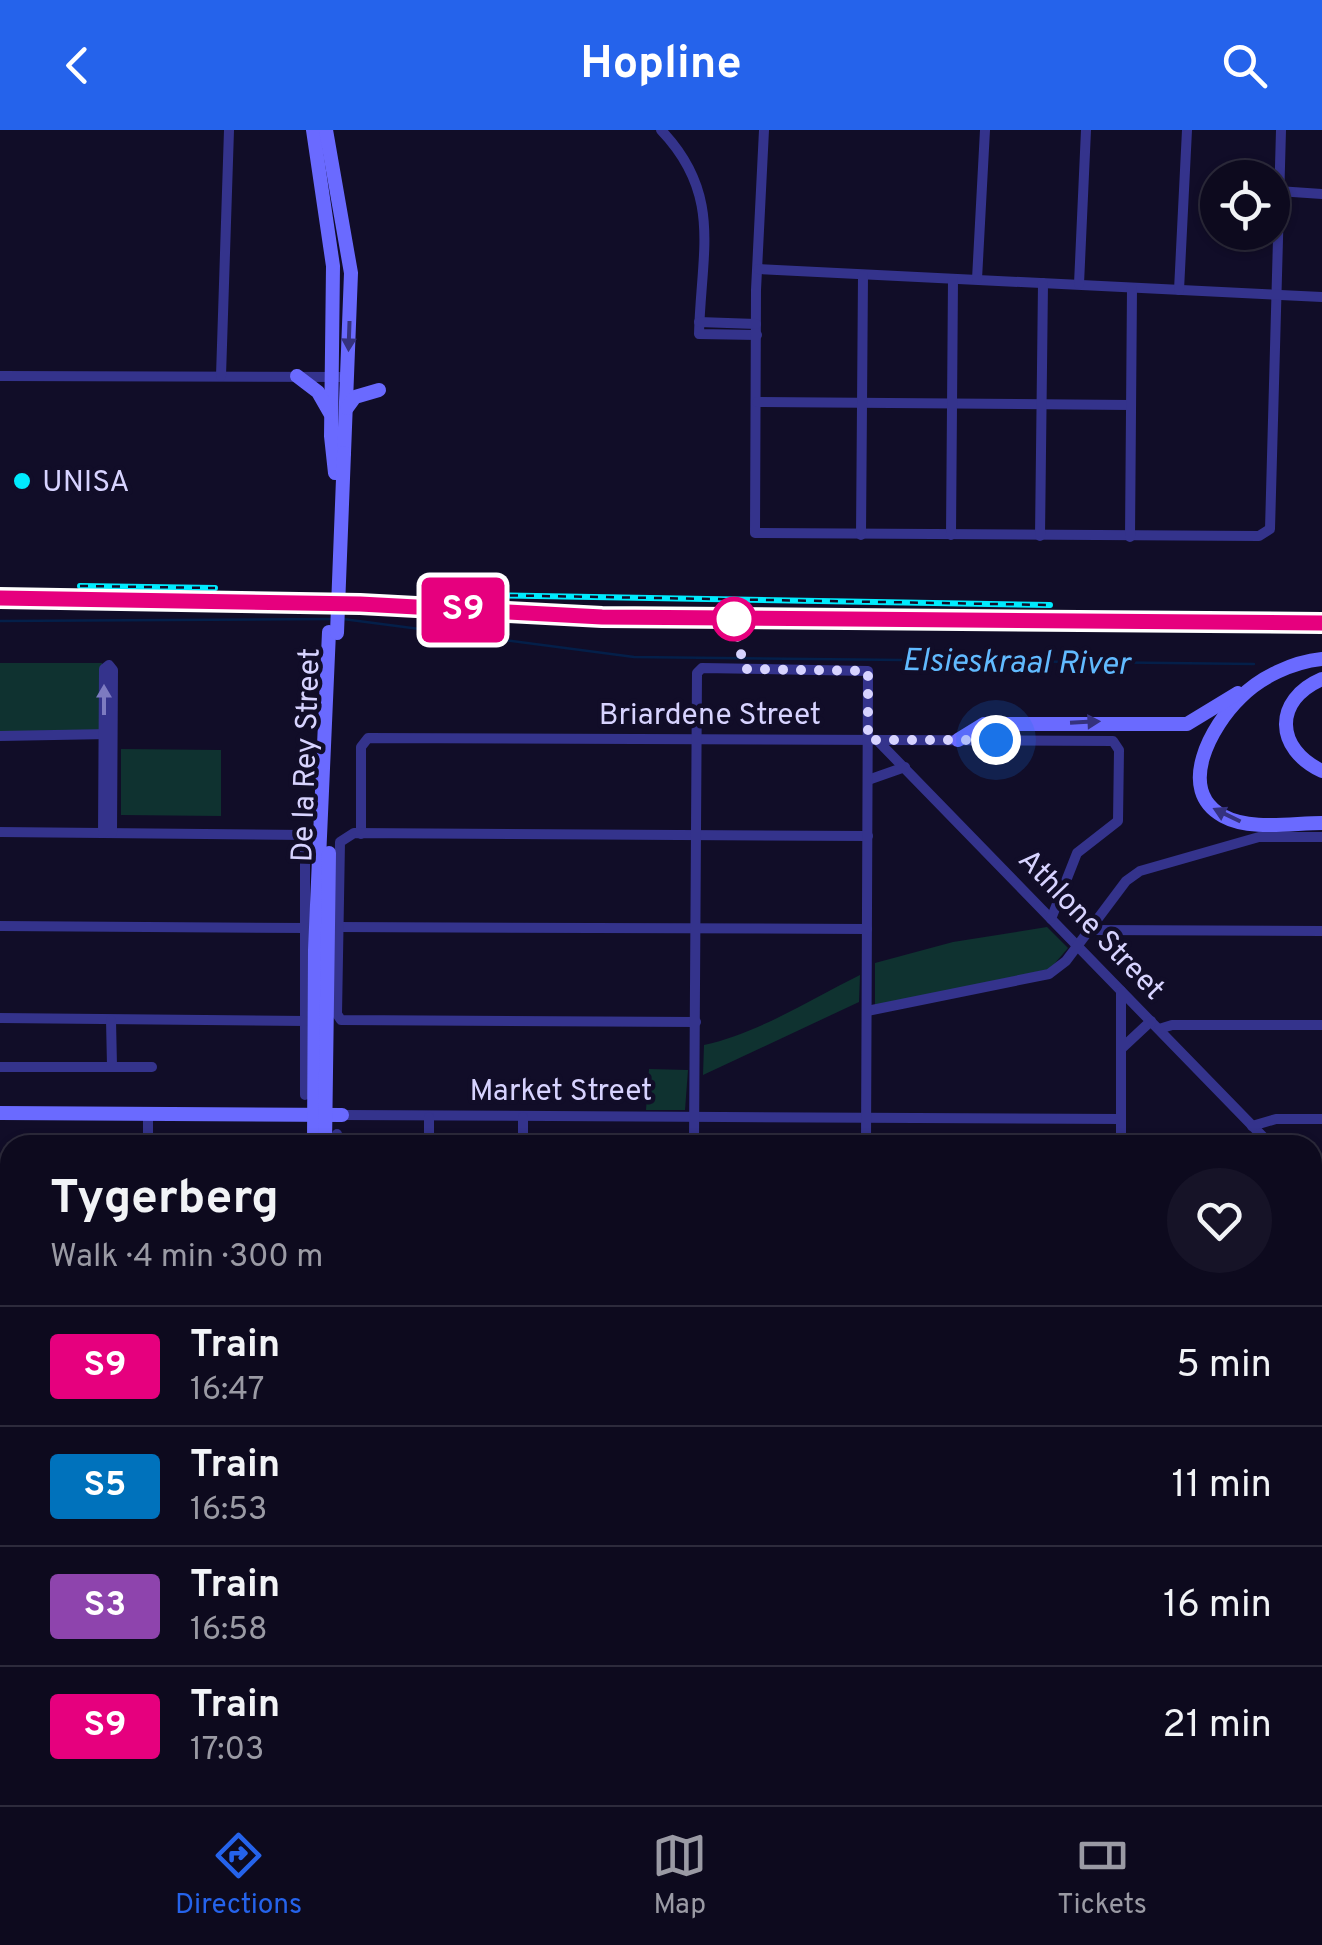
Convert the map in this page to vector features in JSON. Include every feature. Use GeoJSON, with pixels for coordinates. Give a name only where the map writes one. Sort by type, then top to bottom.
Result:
{"type":"FeatureCollection","features":[{"type":"Feature","properties":{"kind":"main road","name":"De la Rey Street"},"geometry":{"type":"LineString","coordinates":[[313,130],[333,266],[340,376]]}},
{"type":"Feature","properties":{"kind":"main road","name":"De la Rey Street"},"geometry":{"type":"LineString","coordinates":[[326,130],[351,273],[338,411],[333,632]]}},
{"type":"Feature","properties":{"kind":"main road"},"geometry":{"type":"LineString","coordinates":[[334,321],[340,280],[337,230],[344,219]]}},
{"type":"Feature","properties":{"kind":"main road"},"geometry":{"type":"LineString","coordinates":[[298,376],[338,411],[355,396],[379,390]]}},
{"type":"Feature","properties":{"kind":"main road","name":"De la Rey Street"},"geometry":{"type":"LineString","coordinates":[[322,1135],[315,950],[344,453],[338,411]]}},
{"type":"Feature","properties":{"kind":"main road"},"geometry":{"type":"LineString","coordinates":[[958,740],[984,724],[1187,724],[1287,668],[1322,659]]}},
{"type":"Feature","properties":{"kind":"main road"},"geometry":{"type":"LineString","coordinates":[[1322,679],[1292,700],[1284,722],[1294,752],[1322,771]]}},
{"type":"Feature","properties":{"kind":"main road"},"geometry":{"type":"LineString","coordinates":[[1254,687],[1228,712],[1206,750],[1199,778],[1204,799],[1224,817],[1238,821],[1322,823]]}},
{"type":"Feature","properties":{"kind":"main road","name":"Market Street"},"geometry":{"type":"LineString","coordinates":[[0,1113],[342,1116]]}},
{"type":"Feature","properties":{"kind":"main road","name":"De la Rey Street"},"geometry":{"type":"LineString","coordinates":[[311,1135],[319,1115]]}},
{"type":"Feature","properties":{"kind":"street"},"geometry":{"type":"LineString","coordinates":[[221,376],[230,130]]}},
{"type":"Feature","properties":{"kind":"street"},"geometry":{"type":"LineString","coordinates":[[661,130],[686,161],[702,192],[699,328],[756,329]]}},
{"type":"Feature","properties":{"kind":"street"},"geometry":{"type":"LineString","coordinates":[[764,130],[756,329],[754,533],[1130,537],[1259,536],[1268,532],[1276,250]]}},
{"type":"Feature","properties":{"kind":"street"},"geometry":{"type":"LineString","coordinates":[[977,279],[985,130]]}},
{"type":"Feature","properties":{"kind":"street"},"geometry":{"type":"LineString","coordinates":[[1079,284],[1086,130]]}},
{"type":"Feature","properties":{"kind":"street"},"geometry":{"type":"LineString","coordinates":[[1178,290],[1186,130]]}},
{"type":"Feature","properties":{"kind":"street"},"geometry":{"type":"LineString","coordinates":[[1280,160],[1281,130]]}},
{"type":"Feature","properties":{"kind":"street"},"geometry":{"type":"LineString","coordinates":[[1290,192],[1322,194]]}},
{"type":"Feature","properties":{"kind":"street"},"geometry":{"type":"LineString","coordinates":[[758,268],[1322,298]]}},
{"type":"Feature","properties":{"kind":"street"},"geometry":{"type":"LineString","coordinates":[[861,535],[863,275]]}},
{"type":"Feature","properties":{"kind":"street"},"geometry":{"type":"LineString","coordinates":[[951,535],[952,278]]}},
{"type":"Feature","properties":{"kind":"street"},"geometry":{"type":"LineString","coordinates":[[1040,536],[1043,282]]}},
{"type":"Feature","properties":{"kind":"street"},"geometry":{"type":"LineString","coordinates":[[1130,537],[1132,288]]}},
{"type":"Feature","properties":{"kind":"street"},"geometry":{"type":"LineString","coordinates":[[0,376],[340,376]]}},
{"type":"Feature","properties":{"kind":"street"},"geometry":{"type":"LineString","coordinates":[[758,402],[1130,405]]}},
{"type":"Feature","properties":{"kind":"street"},"geometry":{"type":"LineString","coordinates":[[0,832],[108,833],[104,669],[109,665],[113,670],[108,734]]}},
{"type":"Feature","properties":{"kind":"street"},"geometry":{"type":"LineString","coordinates":[[694,1135],[698,669],[868,671],[872,740],[868,780],[866,1135]]}},
{"type":"Feature","properties":{"kind":"street"},"geometry":{"type":"LineString","coordinates":[[0,736],[108,734]]}},
{"type":"Feature","properties":{"kind":"street","name":"Briardene Street"},"geometry":{"type":"LineString","coordinates":[[364,740],[1115,743],[1118,821],[1077,853],[1051,919]]}},
{"type":"Feature","properties":{"kind":"street","name":"De la Rey Street"},"geometry":{"type":"LineString","coordinates":[[364,740],[361,834],[346,836],[338,845],[337,1014],[343,1021],[696,1022]]}},
{"type":"Feature","properties":{"kind":"street","name":"Athlone Street"},"geometry":{"type":"LineString","coordinates":[[872,740],[905,768],[1261,1135]]}},
{"type":"Feature","properties":{"kind":"street"},"geometry":{"type":"LineString","coordinates":[[868,780],[905,768]]}},
{"type":"Feature","properties":{"kind":"street","name":"De la Rey Street"},"geometry":{"type":"LineString","coordinates":[[108,833],[305,835],[305,1095]]}},
{"type":"Feature","properties":{"kind":"street"},"geometry":{"type":"LineString","coordinates":[[361,834],[868,836]]}},
{"type":"Feature","properties":{"kind":"street"},"geometry":{"type":"LineString","coordinates":[[867,1011],[1048,974],[1078,946],[1137,873],[1252,839],[1322,837]]}},
{"type":"Feature","properties":{"kind":"street"},"geometry":{"type":"LineString","coordinates":[[0,926],[307,928]]}},
{"type":"Feature","properties":{"kind":"street"},"geometry":{"type":"LineString","coordinates":[[338,927],[867,930]]}},
{"type":"Feature","properties":{"kind":"street"},"geometry":{"type":"LineString","coordinates":[[1090,930],[1322,931]]}},
{"type":"Feature","properties":{"kind":"street"},"geometry":{"type":"LineString","coordinates":[[1121,990],[1121,1135]]}},
{"type":"Feature","properties":{"kind":"street"},"geometry":{"type":"LineString","coordinates":[[0,1018],[306,1021]]}},
{"type":"Feature","properties":{"kind":"street"},"geometry":{"type":"LineString","coordinates":[[111,1020],[112,1066]]}},
{"type":"Feature","properties":{"kind":"street"},"geometry":{"type":"LineString","coordinates":[[1121,1049],[1155,1025],[1322,1025]]}},
{"type":"Feature","properties":{"kind":"street"},"geometry":{"type":"LineString","coordinates":[[0,1067],[152,1067]]}},
{"type":"Feature","properties":{"kind":"street"},"geometry":{"type":"LineString","coordinates":[[148,1114],[148,1135]]}},
{"type":"Feature","properties":{"kind":"street","name":"Market Street"},"geometry":{"type":"LineString","coordinates":[[342,1116],[1121,1120]]}},
{"type":"Feature","properties":{"kind":"street"},"geometry":{"type":"LineString","coordinates":[[429,1117],[429,1135]]}},
{"type":"Feature","properties":{"kind":"street"},"geometry":{"type":"LineString","coordinates":[[523,1117],[523,1135]]}},
{"type":"Feature","properties":{"kind":"street"},"geometry":{"type":"LineString","coordinates":[[1252,1126],[1276,1119],[1322,1118]]}},
{"type":"Feature","properties":{"kind":"green space"},"geometry":{"type":"Polygon","coordinates":[[[0,663],[102,663],[100,730],[0,732],[0,663]]]}},
{"type":"Feature","properties":{"kind":"green space"},"geometry":{"type":"Polygon","coordinates":[[[121,749],[221,750],[221,816],[121,815],[121,749]]]}},
{"type":"Feature","properties":{"kind":"green space"},"geometry":{"type":"Polygon","coordinates":[[[1047,927],[1068,948],[1050,969],[875,1006],[875,963],[953,942],[1047,927]]]}},
{"type":"Feature","properties":{"kind":"green space"},"geometry":{"type":"Polygon","coordinates":[[[860,975],[859,1002],[703,1075],[704,1045],[764,1024],[860,975]]]}},
{"type":"Feature","properties":{"kind":"green space"},"geometry":{"type":"Polygon","coordinates":[[[649,1069],[688,1070],[685,1110],[646,1110],[649,1069]]]}},
{"type":"Feature","properties":{"kind":"waterway","name":"Elsieskraal River"},"geometry":{"type":"LineString","coordinates":[[0,621],[330,619]]}},
{"type":"Feature","properties":{"kind":"waterway","name":"Elsieskraal River"},"geometry":{"type":"LineString","coordinates":[[343,619],[634,657],[1254,664]]}},
{"type":"Feature","properties":{"kind":"railway"},"geometry":{"type":"LineString","coordinates":[[80,586],[215,588]]}},
{"type":"Feature","properties":{"kind":"railway"},"geometry":{"type":"LineString","coordinates":[[430,594],[1050,605]]}},
{"type":"Feature","properties":{"kind":"railway"},"geometry":{"type":"LineString","coordinates":[[0,599],[360,604],[602,617],[1322,623]]}},
{"type":"Feature","properties":{"kind":"train","name":"S9"},"geometry":{"type":"LineString","coordinates":[[0,598],[360,604],[602,617],[1322,623]]}},
{"type":"Feature","properties":{"kind":"place","name":"UNISA"},"geometry":{"type":"Point","coordinates":[22,481]}},
{"type":"Feature","properties":{"kind":"route"},"geometry":{"type":"LineString","coordinates":[[734,619],[744,669],[868,671],[868,740],[996,740]]}}]}
